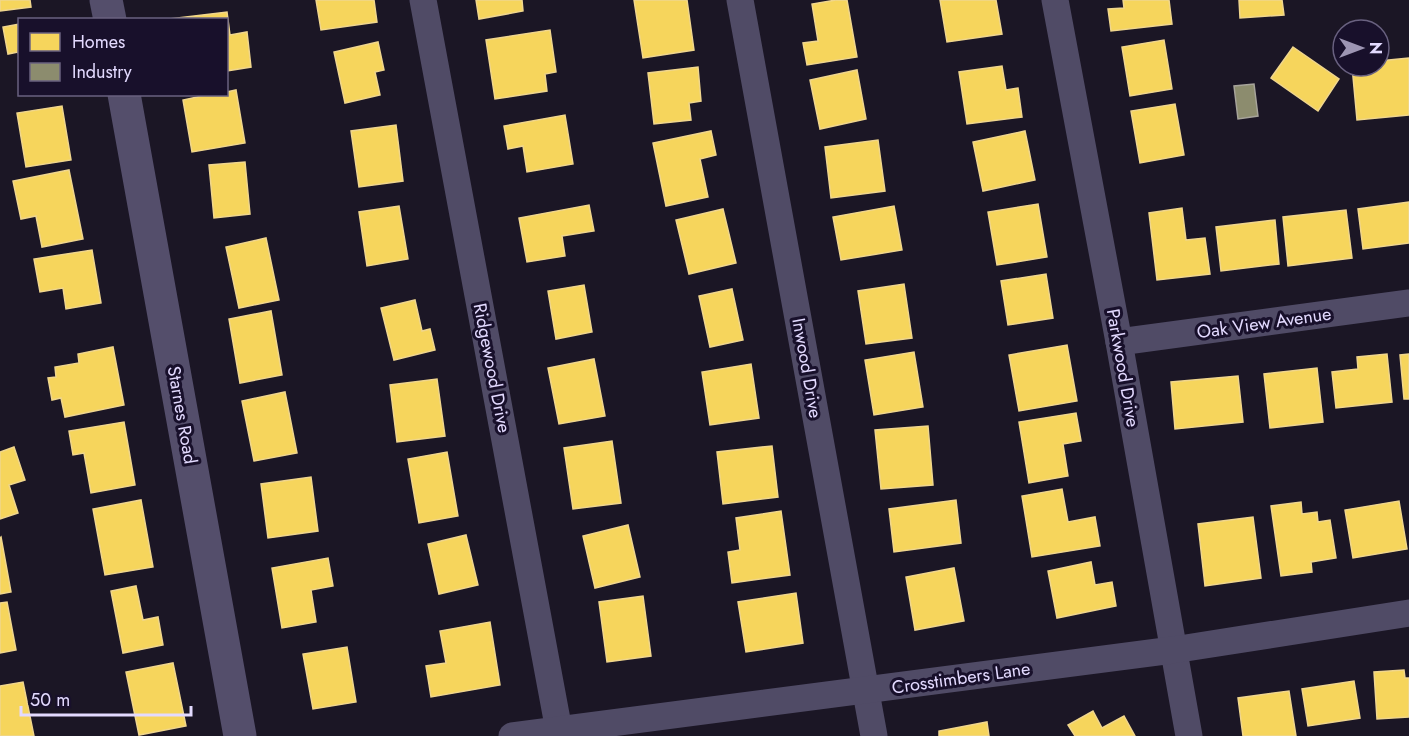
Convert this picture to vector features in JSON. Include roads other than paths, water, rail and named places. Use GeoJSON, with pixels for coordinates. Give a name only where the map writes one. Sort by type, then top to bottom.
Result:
{"type":"FeatureCollection","features":[{"type":"Feature","properties":{"kind":"main road"},"geometry":{"type":"LineString","coordinates":[[106,0],[110,18]]}},
{"type":"Feature","properties":{"kind":"main road","name":"Starnes Road"},"geometry":{"type":"LineString","coordinates":[[124,96],[240,736]]}},
{"type":"Feature","properties":{"kind":"street","name":"Ridgewood Drive"},"geometry":{"type":"LineString","coordinates":[[423,0],[560,733]]}},
{"type":"Feature","properties":{"kind":"street","name":"Inwood Drive"},"geometry":{"type":"LineString","coordinates":[[740,0],[874,736]]}},
{"type":"Feature","properties":{"kind":"street","name":"Parkwood Drive"},"geometry":{"type":"LineString","coordinates":[[1055,0],[1189,736]]}},
{"type":"Feature","properties":{"kind":"street","name":"Oak View Avenue"},"geometry":{"type":"LineString","coordinates":[[1119,342],[1409,303]]}},
{"type":"Feature","properties":{"kind":"street","name":"Crosstimbers Lane"},"geometry":{"type":"LineString","coordinates":[[512,736],[560,733],[1173,650],[1409,613]]}}]}
